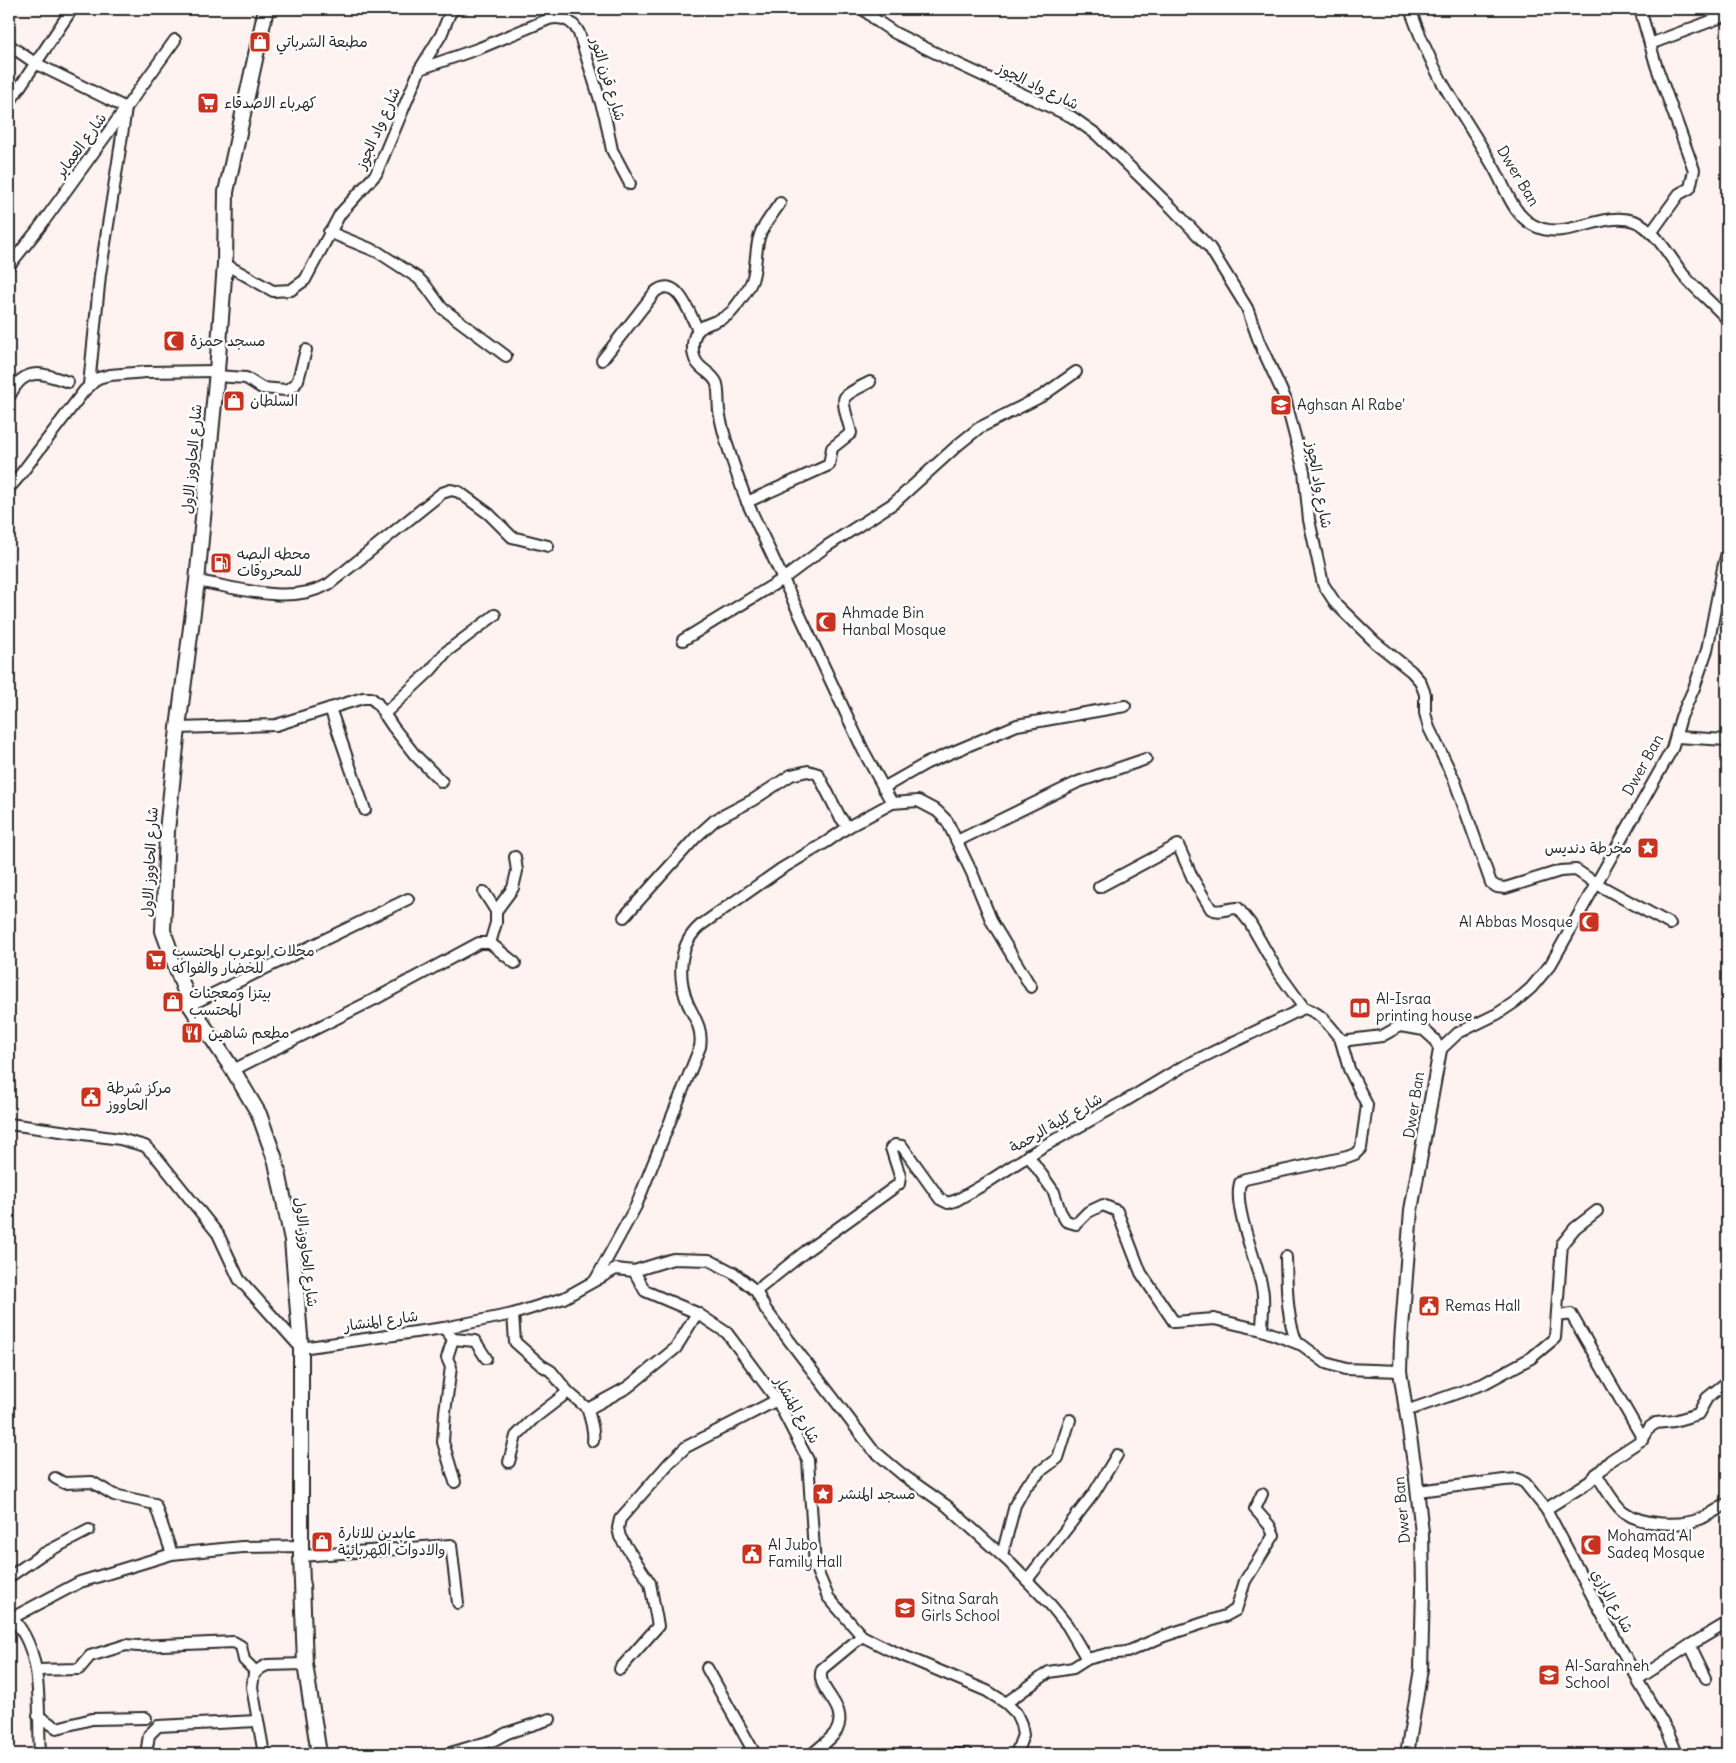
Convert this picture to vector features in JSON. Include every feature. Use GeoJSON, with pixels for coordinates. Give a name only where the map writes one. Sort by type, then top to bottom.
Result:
{"type":"FeatureCollection","features":[{"type":"Feature","properties":{"kind":"main road","name":"شارع الحاووز الاول"},"geometry":{"type":"LineString","coordinates":[[266,9],[226,192],[225,264],[216,373],[197,581],[167,831],[163,931],[190,1005],[234,1070],[259,1114],[276,1162],[292,1240],[301,1348],[301,1551],[305,1664],[319,1754]]}},
{"type":"Feature","properties":{"kind":"street"},"geometry":{"type":"LineString","coordinates":[[9,103],[72,9]]}},
{"type":"Feature","properties":{"kind":"street","name":"شارع واد الجوز"},"geometry":{"type":"LineString","coordinates":[[225,264],[279,292],[291,290],[305,280],[340,214],[376,174],[420,69],[441,35],[450,13],[455,9]]}},
{"type":"Feature","properties":{"kind":"street","name":"شارع واد الجوز"},"geometry":{"type":"LineString","coordinates":[[863,9],[877,21],[902,36],[1072,117],[1096,134],[1210,248],[1247,308],[1260,344],[1285,398],[1304,470],[1310,520],[1323,584],[1336,604],[1376,643],[1411,670],[1420,681],[1425,694],[1425,713],[1429,728],[1454,779],[1489,881],[1495,886],[1505,888],[1568,869],[1576,870],[1597,884],[1670,924]]}},
{"type":"Feature","properties":{"kind":"street","name":"Dwer Ban"},"geometry":{"type":"LineString","coordinates":[[1410,9],[1422,41],[1443,84],[1499,176],[1514,206],[1524,219],[1537,227],[1556,231],[1606,221],[1627,219],[1638,222],[1651,233],[1688,279],[1727,319]]}},
{"type":"Feature","properties":{"kind":"street"},"geometry":{"type":"LineString","coordinates":[[1640,9],[1650,44],[1694,170],[1690,188],[1679,194],[1651,233]]}},
{"type":"Feature","properties":{"kind":"street"},"geometry":{"type":"LineString","coordinates":[[1650,44],[1727,15]]}},
{"type":"Feature","properties":{"kind":"street","name":"شارع قرن التور"},"geometry":{"type":"LineString","coordinates":[[420,69],[480,48],[549,19],[557,18],[569,21],[579,33],[605,116],[612,150],[630,184]]}},
{"type":"Feature","properties":{"kind":"street","name":"شارع العماير"},"geometry":{"type":"LineString","coordinates":[[9,266],[39,228],[175,40]]}},
{"type":"Feature","properties":{"kind":"street"},"geometry":{"type":"LineString","coordinates":[[9,45],[35,63],[126,108],[100,275],[89,385]]}},
{"type":"Feature","properties":{"kind":"street"},"geometry":{"type":"LineString","coordinates":[[780,203],[760,233],[753,279],[734,310],[727,317],[706,324],[698,330],[693,345],[694,358],[717,384],[719,411],[736,473],[747,502],[863,750],[892,803]]}},
{"type":"Feature","properties":{"kind":"street"},"geometry":{"type":"LineString","coordinates":[[329,232],[378,252],[418,278],[442,308],[506,356]]}},
{"type":"Feature","properties":{"kind":"street"},"geometry":{"type":"LineString","coordinates":[[602,360],[655,292],[662,287],[677,290],[698,330]]}},
{"type":"Feature","properties":{"kind":"street"},"geometry":{"type":"LineString","coordinates":[[9,488],[89,385],[98,378],[146,372],[216,373],[246,378],[262,388],[286,390],[294,386],[298,380],[306,350]]}},
{"type":"Feature","properties":{"kind":"street"},"geometry":{"type":"LineString","coordinates":[[683,640],[783,579],[827,546],[894,503],[979,428],[1042,396],[1076,372]]}},
{"type":"Feature","properties":{"kind":"street"},"geometry":{"type":"LineString","coordinates":[[9,397],[20,380],[37,374],[45,374],[68,382]]}},
{"type":"Feature","properties":{"kind":"street"},"geometry":{"type":"LineString","coordinates":[[747,502],[830,466],[832,448],[851,433],[843,401],[845,397],[870,382]]}},
{"type":"Feature","properties":{"kind":"street"},"geometry":{"type":"LineString","coordinates":[[197,581],[280,596],[297,595],[317,590],[329,584],[442,493],[449,490],[459,492],[489,514],[512,537],[548,546]]}},
{"type":"Feature","properties":{"kind":"street","name":"Dwer Ban"},"geometry":{"type":"LineString","coordinates":[[1407,1754],[1421,1669],[1423,1612],[1422,1533],[1418,1491],[1400,1372],[1401,1342],[1412,1210],[1440,1050],[1458,1033],[1501,1011],[1519,998],[1535,984],[1551,964],[1672,749],[1681,718],[1707,650],[1727,553]]}},
{"type":"Feature","properties":{"kind":"street"},"geometry":{"type":"LineString","coordinates":[[384,714],[431,670],[446,652],[495,615]]}},
{"type":"Feature","properties":{"kind":"street"},"geometry":{"type":"LineString","coordinates":[[178,728],[276,725],[368,698],[377,703],[393,728],[415,755],[442,782]]}},
{"type":"Feature","properties":{"kind":"street"},"geometry":{"type":"LineString","coordinates":[[883,788],[927,763],[1017,725],[1125,706]]}},
{"type":"Feature","properties":{"kind":"street"},"geometry":{"type":"LineString","coordinates":[[330,708],[365,810]]}},
{"type":"Feature","properties":{"kind":"street"},"geometry":{"type":"LineString","coordinates":[[1676,738],[1727,740]]}},
{"type":"Feature","properties":{"kind":"street"},"geometry":{"type":"LineString","coordinates":[[957,841],[1078,782],[1146,759]]}},
{"type":"Feature","properties":{"kind":"street"},"geometry":{"type":"LineString","coordinates":[[624,916],[705,828],[726,813],[753,800],[791,775],[808,771],[818,774],[840,817],[848,827]]}},
{"type":"Feature","properties":{"kind":"street"},"geometry":{"type":"LineString","coordinates":[[596,1279],[636,1206],[700,1047],[700,1028],[685,995],[682,975],[683,952],[687,942],[700,925],[781,869],[848,827],[892,803],[918,800],[932,808],[946,821],[957,841],[992,922],[1031,986]]}},
{"type":"Feature","properties":{"kind":"street"},"geometry":{"type":"LineString","coordinates":[[1099,887],[1178,845],[1193,879],[1211,909],[1216,912],[1238,908],[1250,923],[1278,972],[1304,1008],[1314,1010],[1340,1038],[1349,1069],[1367,1104],[1361,1148],[1355,1154],[1246,1179],[1240,1183],[1238,1196],[1241,1212],[1263,1290],[1262,1330]]}},
{"type":"Feature","properties":{"kind":"street"},"geometry":{"type":"LineString","coordinates":[[496,911],[514,888],[517,871],[515,857]]}},
{"type":"Feature","properties":{"kind":"street"},"geometry":{"type":"LineString","coordinates":[[484,892],[496,911],[496,923],[490,943]]}},
{"type":"Feature","properties":{"kind":"street"},"geometry":{"type":"LineString","coordinates":[[190,1005],[408,899]]}},
{"type":"Feature","properties":{"kind":"street"},"geometry":{"type":"LineString","coordinates":[[234,1070],[375,999],[479,942],[490,943],[515,963]]}},
{"type":"Feature","properties":{"kind":"street","name":"شارع كلية الرحمة"},"geometry":{"type":"LineString","coordinates":[[756,1291],[806,1251],[899,1184],[900,1176],[891,1148],[896,1145],[902,1146],[940,1199],[948,1203],[957,1200],[1028,1155],[1182,1067],[1304,1008]]}},
{"type":"Feature","properties":{"kind":"street"},"geometry":{"type":"LineString","coordinates":[[1341,1042],[1382,1036],[1400,1026],[1424,1030],[1434,1039],[1440,1050]]}},
{"type":"Feature","properties":{"kind":"street"},"geometry":{"type":"LineString","coordinates":[[9,1124],[120,1139],[145,1146],[158,1159],[218,1234],[239,1279],[301,1348]]}},
{"type":"Feature","properties":{"kind":"street"},"geometry":{"type":"LineString","coordinates":[[1028,1155],[1054,1192],[1060,1211],[1066,1221],[1076,1224],[1088,1212],[1103,1205],[1117,1211],[1140,1273],[1174,1322],[1214,1319],[1262,1330],[1297,1343],[1326,1363],[1345,1369],[1400,1372]]}},
{"type":"Feature","properties":{"kind":"street"},"geometry":{"type":"LineString","coordinates":[[1406,1411],[1483,1384],[1531,1358],[1555,1338],[1562,1244],[1575,1228],[1597,1211]]}},
{"type":"Feature","properties":{"kind":"street"},"geometry":{"type":"LineString","coordinates":[[1286,1257],[1287,1295],[1292,1330],[1297,1343]]}},
{"type":"Feature","properties":{"kind":"street","name":"شارع المنشار"},"geometry":{"type":"LineString","coordinates":[[301,1348],[444,1328],[513,1314],[564,1298],[596,1279],[616,1270],[634,1271],[673,1258],[709,1260],[734,1273],[756,1291],[766,1310],[872,1449],[903,1475],[947,1506],[1002,1555],[1067,1625],[1087,1659]]}},
{"type":"Feature","properties":{"kind":"street","name":"شارع المنشار"},"geometry":{"type":"LineString","coordinates":[[634,1271],[645,1291],[697,1313],[727,1333],[777,1400],[808,1460],[815,1566],[828,1597],[862,1636],[890,1650],[987,1691],[1006,1702],[1016,1713],[1021,1724],[1023,1735],[1016,1754]]}},
{"type":"Feature","properties":{"kind":"street"},"geometry":{"type":"LineString","coordinates":[[588,1409],[628,1387],[676,1348],[697,1313]]}},
{"type":"Feature","properties":{"kind":"street"},"geometry":{"type":"LineString","coordinates":[[513,1314],[515,1342],[541,1365],[551,1371],[568,1392],[588,1409],[590,1422],[595,1431],[593,1441]]}},
{"type":"Feature","properties":{"kind":"street"},"geometry":{"type":"LineString","coordinates":[[1558,1316],[1571,1314],[1643,1439]]}},
{"type":"Feature","properties":{"kind":"street"},"geometry":{"type":"LineString","coordinates":[[444,1328],[454,1339],[475,1341],[486,1358]]}},
{"type":"Feature","properties":{"kind":"street"},"geometry":{"type":"LineString","coordinates":[[454,1339],[447,1358],[451,1367],[445,1412],[444,1442],[455,1482]]}},
{"type":"Feature","properties":{"kind":"street"},"geometry":{"type":"LineString","coordinates":[[1546,1509],[1589,1482],[1611,1460],[1643,1439],[1650,1427],[1656,1423],[1674,1421],[1698,1414],[1707,1398],[1727,1382]]}},
{"type":"Feature","properties":{"kind":"street"},"geometry":{"type":"LineString","coordinates":[[509,1462],[516,1436],[533,1418],[568,1392]]}},
{"type":"Feature","properties":{"kind":"street"},"geometry":{"type":"LineString","coordinates":[[620,1669],[658,1626],[650,1583],[620,1537],[618,1528],[620,1519],[670,1462],[686,1447],[777,1400]]}},
{"type":"Feature","properties":{"kind":"street"},"geometry":{"type":"LineString","coordinates":[[1002,1555],[1015,1505],[1025,1487],[1042,1470],[1058,1458],[1070,1420]]}},
{"type":"Feature","properties":{"kind":"street"},"geometry":{"type":"LineString","coordinates":[[1027,1580],[1094,1493],[1117,1455]]}},
{"type":"Feature","properties":{"kind":"street"},"geometry":{"type":"LineString","coordinates":[[1596,1474],[1611,1497],[1624,1512],[1641,1519],[1664,1524],[1682,1522],[1699,1519],[1727,1504]]}},
{"type":"Feature","properties":{"kind":"street"},"geometry":{"type":"LineString","coordinates":[[55,1478],[64,1483],[92,1482],[114,1495],[155,1504],[172,1554]]}},
{"type":"Feature","properties":{"kind":"street","name":"شارع الرازي"},"geometry":{"type":"LineString","coordinates":[[1418,1491],[1518,1479],[1525,1483],[1546,1509],[1639,1683],[1668,1732],[1677,1754]]}},
{"type":"Feature","properties":{"kind":"street"},"geometry":{"type":"LineString","coordinates":[[1006,1702],[1049,1672],[1073,1668],[1087,1659],[1127,1652],[1164,1636],[1225,1616],[1236,1610],[1245,1581],[1274,1535],[1269,1525],[1255,1509],[1262,1494]]}},
{"type":"Feature","properties":{"kind":"street"},"geometry":{"type":"LineString","coordinates":[[9,1577],[41,1555],[89,1530]]}},
{"type":"Feature","properties":{"kind":"street"},"geometry":{"type":"LineString","coordinates":[[40,1754],[36,1670],[27,1640],[10,1617],[80,1582],[172,1554],[242,1547],[301,1551],[451,1545],[458,1603]]}},
{"type":"Feature","properties":{"kind":"street"},"geometry":{"type":"LineString","coordinates":[[1638,1679],[1690,1644],[1727,1623]]}},
{"type":"Feature","properties":{"kind":"street"},"geometry":{"type":"LineString","coordinates":[[812,1754],[834,1734],[839,1718],[837,1708],[821,1680],[821,1671],[825,1665],[862,1636]]}},
{"type":"Feature","properties":{"kind":"street"},"geometry":{"type":"LineString","coordinates":[[36,1670],[79,1668],[90,1656],[126,1645],[234,1642],[241,1646],[244,1660],[256,1672]]}},
{"type":"Feature","properties":{"kind":"street"},"geometry":{"type":"LineString","coordinates":[[1690,1644],[1706,1678]]}},
{"type":"Feature","properties":{"kind":"street"},"geometry":{"type":"LineString","coordinates":[[264,1754],[252,1683],[256,1672],[267,1665],[305,1664]]}},
{"type":"Feature","properties":{"kind":"street"},"geometry":{"type":"LineString","coordinates":[[707,1668],[754,1754]]}},
{"type":"Feature","properties":{"kind":"street"},"geometry":{"type":"LineString","coordinates":[[38,1716],[58,1728],[92,1719],[146,1718]]}},
{"type":"Feature","properties":{"kind":"street"},"geometry":{"type":"LineString","coordinates":[[447,1754],[494,1740],[507,1733],[550,1719]]}},
{"type":"Feature","properties":{"kind":"street"},"geometry":{"type":"LineString","coordinates":[[146,1754],[149,1734],[158,1726],[257,1721]]}},
{"type":"Feature","properties":{"kind":"street"},"geometry":{"type":"LineString","coordinates":[[918,1754],[968,1754]]}},
{"type":"Feature","properties":{"kind":"place","name":"مطبعة الشرباتي"},"geometry":{"type":"Point","coordinates":[260,42]}},
{"type":"Feature","properties":{"kind":"place","name":"كهرباء الاصدقاء"},"geometry":{"type":"Point","coordinates":[208,103]}},
{"type":"Feature","properties":{"kind":"place","name":"مسجد حمزة"},"geometry":{"type":"Point","coordinates":[174,341]}},
{"type":"Feature","properties":{"kind":"place","name":"السلطان"},"geometry":{"type":"Point","coordinates":[234,401]}},
{"type":"Feature","properties":{"kind":"place","name":"Aghsan Al Rabe'"},"geometry":{"type":"Point","coordinates":[1281,405]}},
{"type":"Feature","properties":{"kind":"place","name":"محطه البصه للمحروقات"},"geometry":{"type":"Point","coordinates":[221,563]}},
{"type":"Feature","properties":{"kind":"place","name":"Ahmade Bin Hanbal Mosque"},"geometry":{"type":"Point","coordinates":[826,622]}},
{"type":"Feature","properties":{"kind":"place","name":"مخرطة دنديس"},"geometry":{"type":"Point","coordinates":[1648,848]}},
{"type":"Feature","properties":{"kind":"place","name":"Al Abbas Mosque"},"geometry":{"type":"Point","coordinates":[1589,922]}},
{"type":"Feature","properties":{"kind":"place","name":"محلات ابوعرب المحتسب للخضار والفواكه"},"geometry":{"type":"Point","coordinates":[156,960]}},
{"type":"Feature","properties":{"kind":"place","name":"بيتزا ومعجنات المحتسب"},"geometry":{"type":"Point","coordinates":[173,1002]}},
{"type":"Feature","properties":{"kind":"place","name":"Al-Israa printing house"},"geometry":{"type":"Point","coordinates":[1360,1008]}},
{"type":"Feature","properties":{"kind":"place","name":"مطعم شاهين"},"geometry":{"type":"Point","coordinates":[192,1033]}},
{"type":"Feature","properties":{"kind":"place","name":"مركز شرطة الحاووز"},"geometry":{"type":"Point","coordinates":[91,1097]}},
{"type":"Feature","properties":{"kind":"place","name":"Remas Hall"},"geometry":{"type":"Point","coordinates":[1429,1306]}},
{"type":"Feature","properties":{"kind":"place","name":"مسجد المنشر"},"geometry":{"type":"Point","coordinates":[823,1494]}},
{"type":"Feature","properties":{"kind":"place","name":"عابدين للانارة والادوات الكهربائية"},"geometry":{"type":"Point","coordinates":[322,1542]}},
{"type":"Feature","properties":{"kind":"place","name":"Mohamad Al Sadeq Mosque"},"geometry":{"type":"Point","coordinates":[1591,1545]}},
{"type":"Feature","properties":{"kind":"place","name":"Al Jubo Family Hall"},"geometry":{"type":"Point","coordinates":[752,1554]}},
{"type":"Feature","properties":{"kind":"place","name":"Sitna Sarah Girls School"},"geometry":{"type":"Point","coordinates":[905,1608]}},
{"type":"Feature","properties":{"kind":"place","name":"Al-Sarahneh School"},"geometry":{"type":"Point","coordinates":[1549,1675]}}]}
